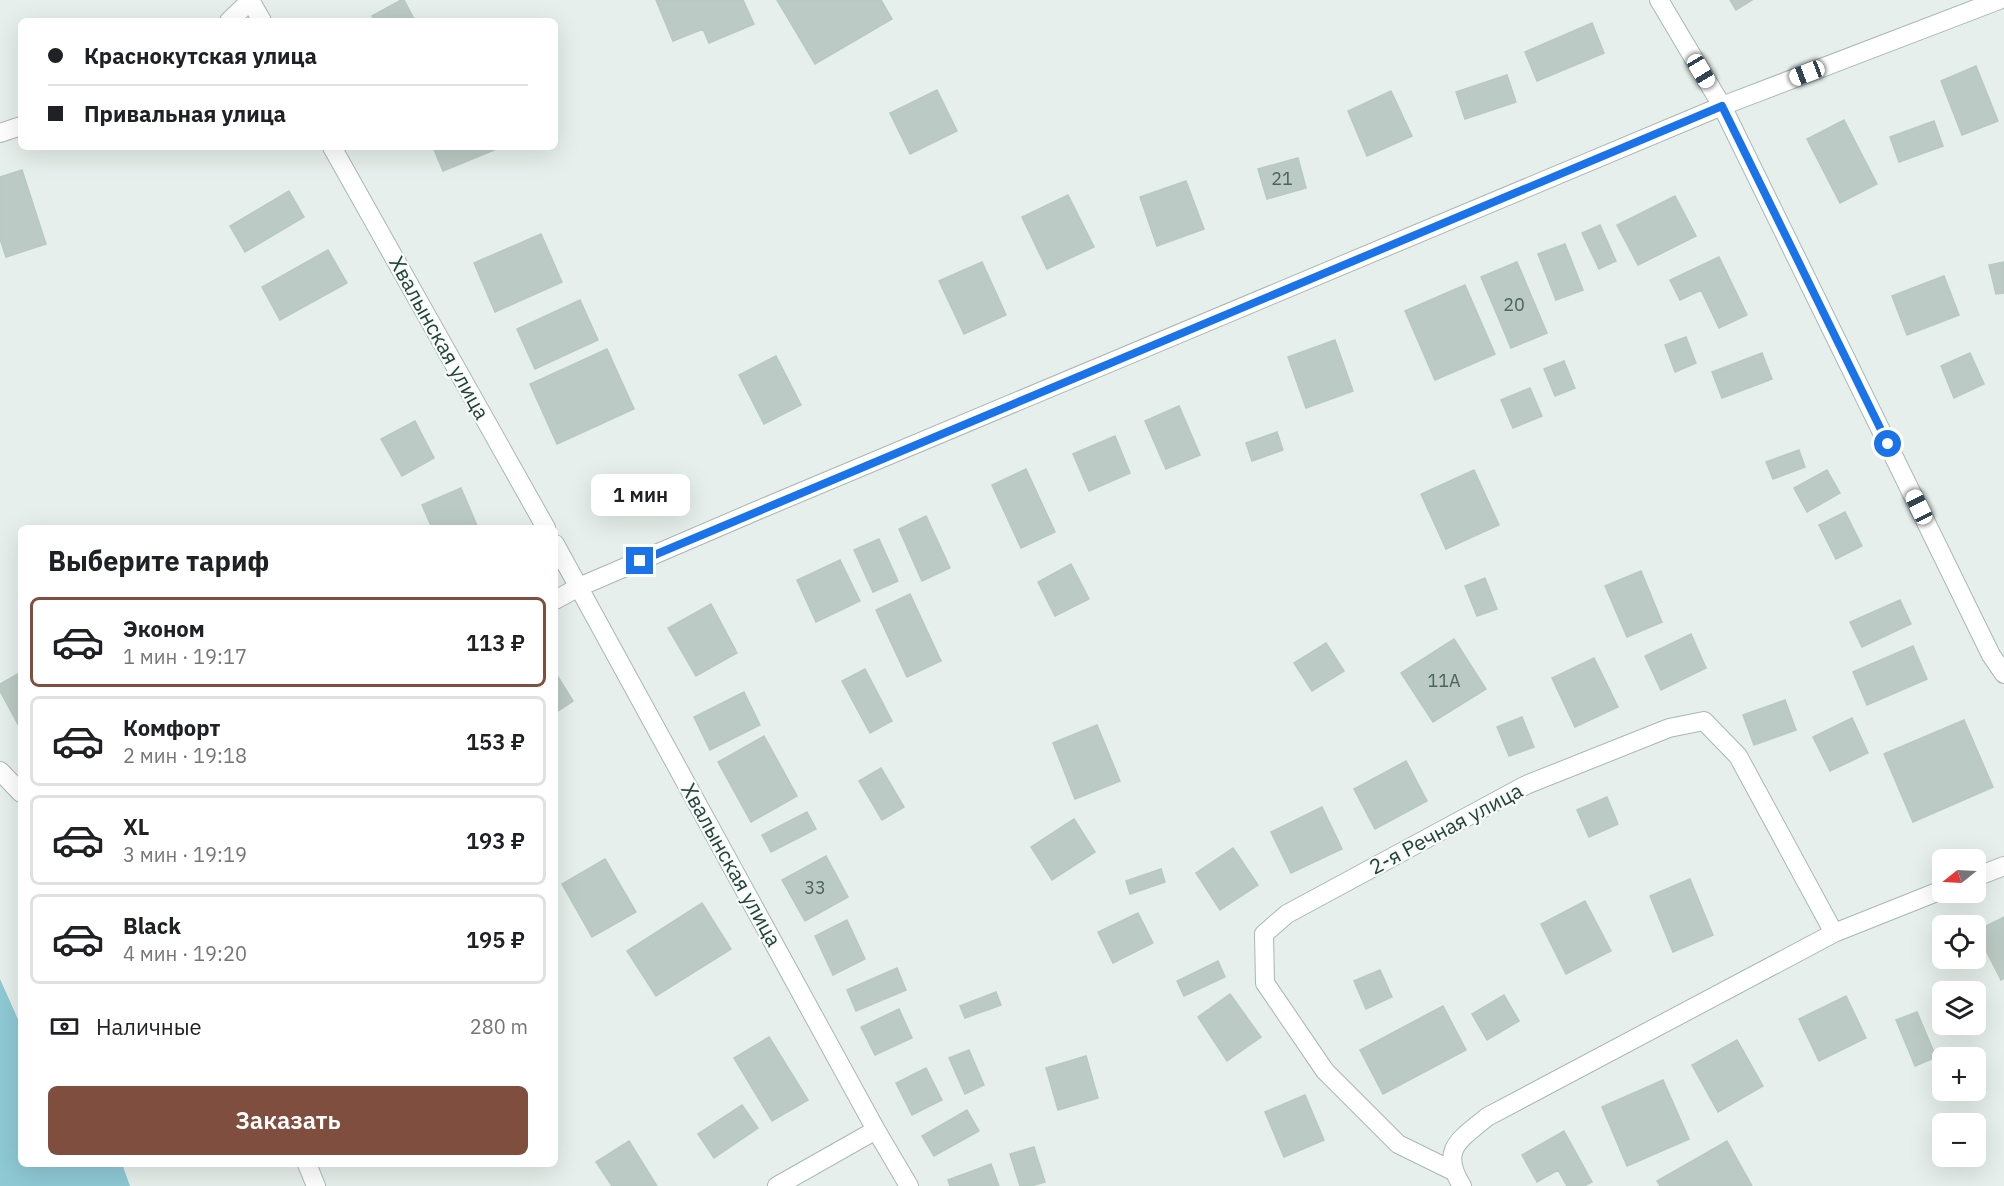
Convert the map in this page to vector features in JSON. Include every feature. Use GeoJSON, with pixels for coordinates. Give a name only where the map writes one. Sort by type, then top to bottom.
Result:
{"type":"FeatureCollection","features":[{"type":"Feature","properties":{"kind":"street"},"geometry":{"type":"LineString","coordinates":[[233,18],[250,0],[260,18]]}},
{"type":"Feature","properties":{"kind":"street"},"geometry":{"type":"LineString","coordinates":[[1659,0],[1722,106],[1991,655],[2004,674]]}},
{"type":"Feature","properties":{"kind":"street"},"geometry":{"type":"LineString","coordinates":[[558,598],[579,587],[785,499],[1722,106],[1999,0]]}},
{"type":"Feature","properties":{"kind":"street"},"geometry":{"type":"LineString","coordinates":[[0,133],[18,127]]}},
{"type":"Feature","properties":{"kind":"street","name":"Хвалынская улица"},"geometry":{"type":"LineString","coordinates":[[334,150],[544,525]]}},
{"type":"Feature","properties":{"kind":"street","name":"Хвалынская улица"},"geometry":{"type":"LineString","coordinates":[[558,549],[876,1130],[909,1186]]}},
{"type":"Feature","properties":{"kind":"street","name":"2-я Речная улица"},"geometry":{"type":"LineString","coordinates":[[1457,1178],[1398,1144],[1325,1071],[1266,983],[1264,934],[1287,914],[1526,785],[1669,728],[1704,721],[1738,756],[1834,933]]}},
{"type":"Feature","properties":{"kind":"street"},"geometry":{"type":"LineString","coordinates":[[0,771],[18,790]]}},
{"type":"Feature","properties":{"kind":"street"},"geometry":{"type":"LineString","coordinates":[[1986,873],[2004,866]]}},
{"type":"Feature","properties":{"kind":"street","name":"2-я Речная улица"},"geometry":{"type":"LineString","coordinates":[[1457,1178],[1452,1154],[1461,1138],[1487,1117],[1834,933],[1932,894]]}},
{"type":"Feature","properties":{"kind":"street"},"geometry":{"type":"LineString","coordinates":[[777,1186],[876,1130]]}},
{"type":"Feature","properties":{"kind":"street"},"geometry":{"type":"LineString","coordinates":[[308,1167],[316,1186]]}},
{"type":"Feature","properties":{"kind":"water"},"geometry":{"type":"Polygon","coordinates":[[[0,979],[18,1019],[18,1167],[123,1167],[130,1186],[0,1186],[0,979]]]}},
{"type":"Feature","properties":{"kind":"building"},"geometry":{"type":"Polygon","coordinates":[[[404,0],[413,18],[373,18],[372,16],[404,0]]]}},
{"type":"Feature","properties":{"kind":"building"},"geometry":{"type":"Polygon","coordinates":[[[656,0],[743,0],[754,24],[709,43],[703,29],[673,41],[656,0]]]}},
{"type":"Feature","properties":{"kind":"building"},"geometry":{"type":"Polygon","coordinates":[[[777,0],[881,0],[892,19],[815,64],[777,0]]]}},
{"type":"Feature","properties":{"kind":"building"},"geometry":{"type":"Polygon","coordinates":[[[1730,0],[1752,0],[1736,10],[1730,0]]]}},
{"type":"Feature","properties":{"kind":"building"},"geometry":{"type":"Polygon","coordinates":[[[1592,23],[1604,53],[1537,81],[1525,52],[1592,23]]]}},
{"type":"Feature","properties":{"kind":"building"},"geometry":{"type":"Polygon","coordinates":[[[1976,66],[1998,121],[1962,135],[1941,81],[1976,66]]]}},
{"type":"Feature","properties":{"kind":"building"},"geometry":{"type":"Polygon","coordinates":[[[1507,75],[1516,102],[1465,119],[1456,92],[1507,75]]]}},
{"type":"Feature","properties":{"kind":"building"},"geometry":{"type":"Polygon","coordinates":[[[937,90],[957,131],[910,154],[890,113],[937,90]]]}},
{"type":"Feature","properties":{"kind":"building"},"geometry":{"type":"Polygon","coordinates":[[[1391,91],[1412,136],[1367,156],[1348,111],[1391,91]]]}},
{"type":"Feature","properties":{"kind":"building"},"geometry":{"type":"Polygon","coordinates":[[[1844,120],[1877,184],[1840,203],[1807,139],[1844,120]]]}},
{"type":"Feature","properties":{"kind":"building"},"geometry":{"type":"Polygon","coordinates":[[[1934,121],[1943,146],[1899,162],[1890,137],[1934,121]]]}},
{"type":"Feature","properties":{"kind":"building"},"geometry":{"type":"Polygon","coordinates":[[[434,150],[494,150],[443,171],[434,150]]]}},
{"type":"Feature","properties":{"kind":"building"},"geometry":{"type":"Polygon","coordinates":[[[1298,158],[1306,188],[1267,199],[1258,169],[1298,158]]]}},
{"type":"Feature","properties":{"kind":"building"},"geometry":{"type":"Polygon","coordinates":[[[22,170],[46,244],[6,257],[0,239],[0,177],[22,170]]]}},
{"type":"Feature","properties":{"kind":"building"},"geometry":{"type":"Polygon","coordinates":[[[1186,181],[1204,229],[1157,246],[1140,197],[1186,181]]]}},
{"type":"Feature","properties":{"kind":"building"},"geometry":{"type":"Polygon","coordinates":[[[289,191],[304,217],[245,252],[230,226],[289,191]]]}},
{"type":"Feature","properties":{"kind":"building"},"geometry":{"type":"Polygon","coordinates":[[[1068,195],[1094,247],[1047,269],[1022,217],[1068,195]]]}},
{"type":"Feature","properties":{"kind":"building"},"geometry":{"type":"Polygon","coordinates":[[[1675,196],[1696,236],[1638,265],[1617,225],[1675,196]]]}},
{"type":"Feature","properties":{"kind":"building"},"geometry":{"type":"Polygon","coordinates":[[[1600,225],[1616,261],[1599,269],[1582,233],[1600,225]]]}},
{"type":"Feature","properties":{"kind":"building"},"geometry":{"type":"Polygon","coordinates":[[[541,234],[562,282],[495,312],[474,263],[541,234]]]}},
{"type":"Feature","properties":{"kind":"building"},"geometry":{"type":"Polygon","coordinates":[[[1565,244],[1583,290],[1556,300],[1538,254],[1565,244]]]}},
{"type":"Feature","properties":{"kind":"building"},"geometry":{"type":"Polygon","coordinates":[[[328,250],[347,283],[280,320],[262,287],[328,250]]]}},
{"type":"Feature","properties":{"kind":"building"},"geometry":{"type":"Polygon","coordinates":[[[1719,257],[1747,315],[1719,328],[1701,290],[1680,300],[1670,280],[1719,257]]]}},
{"type":"Feature","properties":{"kind":"building"},"geometry":{"type":"Polygon","coordinates":[[[982,262],[1006,315],[964,334],[939,281],[982,262]]]}},
{"type":"Feature","properties":{"kind":"building"},"geometry":{"type":"Polygon","coordinates":[[[1517,262],[1547,333],[1511,348],[1481,277],[1517,262]]]}},
{"type":"Feature","properties":{"kind":"building"},"geometry":{"type":"Polygon","coordinates":[[[2004,262],[2004,293],[1996,294],[1989,265],[2004,262]]]}},
{"type":"Feature","properties":{"kind":"building"},"geometry":{"type":"Polygon","coordinates":[[[1944,276],[1959,315],[1907,335],[1892,296],[1944,276]]]}},
{"type":"Feature","properties":{"kind":"building"},"geometry":{"type":"Polygon","coordinates":[[[1465,285],[1495,354],[1435,380],[1405,311],[1465,285]]]}},
{"type":"Feature","properties":{"kind":"building"},"geometry":{"type":"Polygon","coordinates":[[[580,300],[598,340],[535,369],[517,329],[580,300]]]}},
{"type":"Feature","properties":{"kind":"building"},"geometry":{"type":"Polygon","coordinates":[[[1686,337],[1696,363],[1675,372],[1665,345],[1686,337]]]}},
{"type":"Feature","properties":{"kind":"building"},"geometry":{"type":"Polygon","coordinates":[[[1335,340],[1353,391],[1306,408],[1288,357],[1335,340]]]}},
{"type":"Feature","properties":{"kind":"building"},"geometry":{"type":"Polygon","coordinates":[[[607,349],[634,409],[557,444],[530,384],[607,349]]]}},
{"type":"Feature","properties":{"kind":"building"},"geometry":{"type":"Polygon","coordinates":[[[1762,353],[1772,379],[1722,398],[1712,372],[1762,353]]]}},
{"type":"Feature","properties":{"kind":"building"},"geometry":{"type":"Polygon","coordinates":[[[1970,353],[1984,384],[1954,398],[1941,366],[1970,353]]]}},
{"type":"Feature","properties":{"kind":"building"},"geometry":{"type":"Polygon","coordinates":[[[776,356],[801,405],[764,424],[739,375],[776,356]]]}},
{"type":"Feature","properties":{"kind":"building"},"geometry":{"type":"Polygon","coordinates":[[[1564,361],[1575,388],[1555,396],[1544,369],[1564,361]]]}},
{"type":"Feature","properties":{"kind":"building"},"geometry":{"type":"Polygon","coordinates":[[[1530,388],[1542,416],[1513,428],[1501,400],[1530,388]]]}},
{"type":"Feature","properties":{"kind":"building"},"geometry":{"type":"Polygon","coordinates":[[[1179,406],[1200,455],[1166,469],[1145,421],[1179,406]]]}},
{"type":"Feature","properties":{"kind":"building"},"geometry":{"type":"Polygon","coordinates":[[[415,421],[434,458],[402,476],[381,439],[415,421]]]}},
{"type":"Feature","properties":{"kind":"building"},"geometry":{"type":"Polygon","coordinates":[[[1277,432],[1283,450],[1252,461],[1246,443],[1277,432]]]}},
{"type":"Feature","properties":{"kind":"building"},"geometry":{"type":"Polygon","coordinates":[[[1115,436],[1130,473],[1089,491],[1073,454],[1115,436]]]}},
{"type":"Feature","properties":{"kind":"building"},"geometry":{"type":"Polygon","coordinates":[[[1799,450],[1805,467],[1773,479],[1766,462],[1799,450]]]}},
{"type":"Feature","properties":{"kind":"building"},"geometry":{"type":"Polygon","coordinates":[[[1026,469],[1055,532],[1021,548],[992,485],[1026,469]]]}},
{"type":"Feature","properties":{"kind":"building"},"geometry":{"type":"Polygon","coordinates":[[[1474,470],[1499,525],[1446,549],[1421,494],[1474,470]]]}},
{"type":"Feature","properties":{"kind":"building"},"geometry":{"type":"Polygon","coordinates":[[[1827,470],[1840,493],[1807,512],[1794,488],[1827,470]]]}},
{"type":"Feature","properties":{"kind":"building"},"geometry":{"type":"Polygon","coordinates":[[[461,488],[477,525],[431,525],[422,505],[461,488]]]}},
{"type":"Feature","properties":{"kind":"building"},"geometry":{"type":"Polygon","coordinates":[[[1845,512],[1862,546],[1836,559],[1819,525],[1845,512]]]}},
{"type":"Feature","properties":{"kind":"building"},"geometry":{"type":"Polygon","coordinates":[[[926,516],[950,568],[922,581],[899,529],[926,516]]]}},
{"type":"Feature","properties":{"kind":"building"},"geometry":{"type":"Polygon","coordinates":[[[879,539],[898,581],[873,592],[854,550],[879,539]]]}},
{"type":"Feature","properties":{"kind":"building"},"geometry":{"type":"Polygon","coordinates":[[[840,560],[860,601],[816,622],[797,580],[840,560]]]}},
{"type":"Feature","properties":{"kind":"building"},"geometry":{"type":"Polygon","coordinates":[[[1071,564],[1089,599],[1055,616],[1038,582],[1071,564]]]}},
{"type":"Feature","properties":{"kind":"building"},"geometry":{"type":"Polygon","coordinates":[[[1641,571],[1662,622],[1627,637],[1605,586],[1641,571]]]}},
{"type":"Feature","properties":{"kind":"building"},"geometry":{"type":"Polygon","coordinates":[[[1485,578],[1497,609],[1477,616],[1465,586],[1485,578]]]}},
{"type":"Feature","properties":{"kind":"building"},"geometry":{"type":"Polygon","coordinates":[[[910,594],[941,661],[907,677],[876,610],[910,594]]]}},
{"type":"Feature","properties":{"kind":"building"},"geometry":{"type":"Polygon","coordinates":[[[1900,600],[1911,624],[1862,647],[1850,622],[1900,600]]]}},
{"type":"Feature","properties":{"kind":"building"},"geometry":{"type":"Polygon","coordinates":[[[711,604],[737,653],[696,676],[668,628],[711,604]]]}},
{"type":"Feature","properties":{"kind":"building"},"geometry":{"type":"Polygon","coordinates":[[[1691,634],[1706,668],[1661,690],[1645,656],[1691,634]]]}},
{"type":"Feature","properties":{"kind":"building"},"geometry":{"type":"Polygon","coordinates":[[[1454,639],[1486,689],[1433,722],[1401,673],[1454,639]]]}},
{"type":"Feature","properties":{"kind":"building"},"geometry":{"type":"Polygon","coordinates":[[[1326,643],[1344,671],[1312,691],[1294,663],[1326,643]]]}},
{"type":"Feature","properties":{"kind":"building"},"geometry":{"type":"Polygon","coordinates":[[[1913,646],[1927,679],[1867,705],[1853,672],[1913,646]]]}},
{"type":"Feature","properties":{"kind":"building"},"geometry":{"type":"Polygon","coordinates":[[[1594,658],[1618,707],[1575,727],[1552,678],[1594,658]]]}},
{"type":"Feature","properties":{"kind":"building"},"geometry":{"type":"Polygon","coordinates":[[[865,669],[892,721],[870,733],[842,681],[865,669]]]}},
{"type":"Feature","properties":{"kind":"building"},"geometry":{"type":"Polygon","coordinates":[[[18,674],[18,724],[0,691],[0,684],[18,674]]]}},
{"type":"Feature","properties":{"kind":"building"},"geometry":{"type":"Polygon","coordinates":[[[558,677],[573,701],[558,711],[558,677]]]}},
{"type":"Feature","properties":{"kind":"building"},"geometry":{"type":"Polygon","coordinates":[[[744,692],[760,725],[710,750],[694,717],[744,692]]]}},
{"type":"Feature","properties":{"kind":"building"},"geometry":{"type":"Polygon","coordinates":[[[1785,700],[1796,730],[1754,745],[1743,715],[1785,700]]]}},
{"type":"Feature","properties":{"kind":"building"},"geometry":{"type":"Polygon","coordinates":[[[1522,717],[1534,747],[1509,756],[1497,727],[1522,717]]]}},
{"type":"Feature","properties":{"kind":"building"},"geometry":{"type":"Polygon","coordinates":[[[1852,718],[1868,753],[1830,771],[1813,737],[1852,718]]]}},
{"type":"Feature","properties":{"kind":"building"},"geometry":{"type":"Polygon","coordinates":[[[1964,720],[1993,787],[1913,822],[1884,754],[1964,720]]]}},
{"type":"Feature","properties":{"kind":"building"},"geometry":{"type":"Polygon","coordinates":[[[1097,725],[1120,781],[1075,799],[1053,743],[1097,725]]]}},
{"type":"Feature","properties":{"kind":"building"},"geometry":{"type":"Polygon","coordinates":[[[764,736],[797,796],[751,822],[718,762],[764,736]]]}},
{"type":"Feature","properties":{"kind":"building"},"geometry":{"type":"Polygon","coordinates":[[[1406,761],[1427,801],[1375,829],[1354,789],[1406,761]]]}},
{"type":"Feature","properties":{"kind":"building"},"geometry":{"type":"Polygon","coordinates":[[[881,768],[904,807],[882,820],[859,781],[881,768]]]}},
{"type":"Feature","properties":{"kind":"building"},"geometry":{"type":"Polygon","coordinates":[[[1607,797],[1618,824],[1589,837],[1577,810],[1607,797]]]}},
{"type":"Feature","properties":{"kind":"building"},"geometry":{"type":"Polygon","coordinates":[[[1322,807],[1342,849],[1291,873],[1271,832],[1322,807]]]}},
{"type":"Feature","properties":{"kind":"building"},"geometry":{"type":"Polygon","coordinates":[[[807,812],[816,829],[771,852],[762,835],[807,812]]]}},
{"type":"Feature","properties":{"kind":"building"},"geometry":{"type":"Polygon","coordinates":[[[1074,819],[1095,852],[1052,880],[1031,847],[1074,819]]]}},
{"type":"Feature","properties":{"kind":"building"},"geometry":{"type":"Polygon","coordinates":[[[1233,848],[1258,885],[1220,910],[1196,873],[1233,848]]]}},
{"type":"Feature","properties":{"kind":"building"},"geometry":{"type":"Polygon","coordinates":[[[826,856],[848,897],[805,921],[782,880],[826,856]]]}},
{"type":"Feature","properties":{"kind":"building"},"geometry":{"type":"Polygon","coordinates":[[[605,859],[636,912],[592,937],[562,884],[605,859]]]}},
{"type":"Feature","properties":{"kind":"building"},"geometry":{"type":"Polygon","coordinates":[[[1161,869],[1165,882],[1130,894],[1126,881],[1161,869]]]}},
{"type":"Feature","properties":{"kind":"building"},"geometry":{"type":"Polygon","coordinates":[[[1690,879],[1713,935],[1673,952],[1650,896],[1690,879]]]}},
{"type":"Feature","properties":{"kind":"building"},"geometry":{"type":"Polygon","coordinates":[[[1585,901],[1611,951],[1566,974],[1541,924],[1585,901]]]}},
{"type":"Feature","properties":{"kind":"building"},"geometry":{"type":"Polygon","coordinates":[[[702,903],[731,949],[656,996],[627,951],[702,903]]]}},
{"type":"Feature","properties":{"kind":"building"},"geometry":{"type":"Polygon","coordinates":[[[1138,913],[1153,943],[1113,963],[1098,932],[1138,913]]]}},
{"type":"Feature","properties":{"kind":"building"},"geometry":{"type":"Polygon","coordinates":[[[2004,917],[2004,978],[2001,980],[1986,951],[1986,926],[2004,917]]]}},
{"type":"Feature","properties":{"kind":"building"},"geometry":{"type":"Polygon","coordinates":[[[847,920],[865,959],[833,975],[815,936],[847,920]]]}},
{"type":"Feature","properties":{"kind":"building"},"geometry":{"type":"Polygon","coordinates":[[[1218,961],[1225,977],[1184,996],[1177,981],[1218,961]]]}},
{"type":"Feature","properties":{"kind":"building"},"geometry":{"type":"Polygon","coordinates":[[[897,968],[906,990],[856,1011],[847,990],[897,968]]]}},
{"type":"Feature","properties":{"kind":"building"},"geometry":{"type":"Polygon","coordinates":[[[1380,970],[1392,997],[1366,1009],[1354,981],[1380,970]]]}},
{"type":"Feature","properties":{"kind":"building"},"geometry":{"type":"Polygon","coordinates":[[[996,992],[1001,1005],[965,1018],[960,1006],[996,992]]]}},
{"type":"Feature","properties":{"kind":"building"},"geometry":{"type":"Polygon","coordinates":[[[1230,994],[1261,1037],[1227,1061],[1198,1017],[1230,994]]]}},
{"type":"Feature","properties":{"kind":"building"},"geometry":{"type":"Polygon","coordinates":[[[1504,995],[1519,1021],[1487,1040],[1472,1014],[1504,995]]]}},
{"type":"Feature","properties":{"kind":"building"},"geometry":{"type":"Polygon","coordinates":[[[1846,996],[1866,1038],[1819,1061],[1799,1019],[1846,996]]]}},
{"type":"Feature","properties":{"kind":"building"},"geometry":{"type":"Polygon","coordinates":[[[1443,1006],[1466,1050],[1383,1094],[1360,1050],[1443,1006]]]}},
{"type":"Feature","properties":{"kind":"building"},"geometry":{"type":"Polygon","coordinates":[[[899,1009],[912,1038],[875,1055],[861,1027],[899,1009]]]}},
{"type":"Feature","properties":{"kind":"building"},"geometry":{"type":"Polygon","coordinates":[[[1917,1012],[1932,1048],[1932,1059],[1915,1066],[1896,1020],[1917,1012]]]}},
{"type":"Feature","properties":{"kind":"building"},"geometry":{"type":"Polygon","coordinates":[[[769,1037],[808,1100],[772,1121],[734,1058],[769,1037]]]}},
{"type":"Feature","properties":{"kind":"building"},"geometry":{"type":"Polygon","coordinates":[[[1737,1040],[1763,1086],[1718,1112],[1692,1065],[1737,1040]]]}},
{"type":"Feature","properties":{"kind":"building"},"geometry":{"type":"Polygon","coordinates":[[[969,1050],[984,1085],[965,1094],[949,1058],[969,1050]]]}},
{"type":"Feature","properties":{"kind":"building"},"geometry":{"type":"Polygon","coordinates":[[[1086,1056],[1098,1098],[1058,1110],[1046,1068],[1086,1056]]]}},
{"type":"Feature","properties":{"kind":"building"},"geometry":{"type":"Polygon","coordinates":[[[926,1068],[942,1100],[912,1115],[896,1083],[926,1068]]]}},
{"type":"Feature","properties":{"kind":"building"},"geometry":{"type":"Polygon","coordinates":[[[1663,1080],[1689,1139],[1627,1166],[1602,1107],[1663,1080]]]}},
{"type":"Feature","properties":{"kind":"building"},"geometry":{"type":"Polygon","coordinates":[[[1305,1095],[1324,1140],[1284,1157],[1265,1112],[1305,1095]]]}},
{"type":"Feature","properties":{"kind":"building"},"geometry":{"type":"Polygon","coordinates":[[[742,1105],[758,1128],[714,1158],[698,1134],[742,1105]]]}},
{"type":"Feature","properties":{"kind":"building"},"geometry":{"type":"Polygon","coordinates":[[[967,1110],[979,1131],[934,1156],[922,1136],[967,1110]]]}},
{"type":"Feature","properties":{"kind":"building"},"geometry":{"type":"Polygon","coordinates":[[[1564,1131],[1592,1182],[1584,1186],[1567,1186],[1558,1170],[1537,1182],[1522,1155],[1564,1131]]]}},
{"type":"Feature","properties":{"kind":"building"},"geometry":{"type":"Polygon","coordinates":[[[629,1141],[657,1186],[612,1186],[596,1162],[629,1141]]]}},
{"type":"Feature","properties":{"kind":"building"},"geometry":{"type":"Polygon","coordinates":[[[1727,1141],[1752,1186],[1660,1186],[1657,1181],[1727,1141]]]}},
{"type":"Feature","properties":{"kind":"building"},"geometry":{"type":"Polygon","coordinates":[[[1034,1147],[1045,1182],[1020,1186],[1010,1154],[1034,1147]]]}},
{"type":"Feature","properties":{"kind":"building"},"geometry":{"type":"Polygon","coordinates":[[[991,1164],[999,1186],[950,1186],[948,1180],[991,1164]]]}},
{"type":"Feature","properties":{"kind":"route"},"geometry":{"type":"LineString","coordinates":[[640,561],[1722,106],[1888,444]]}}]}
